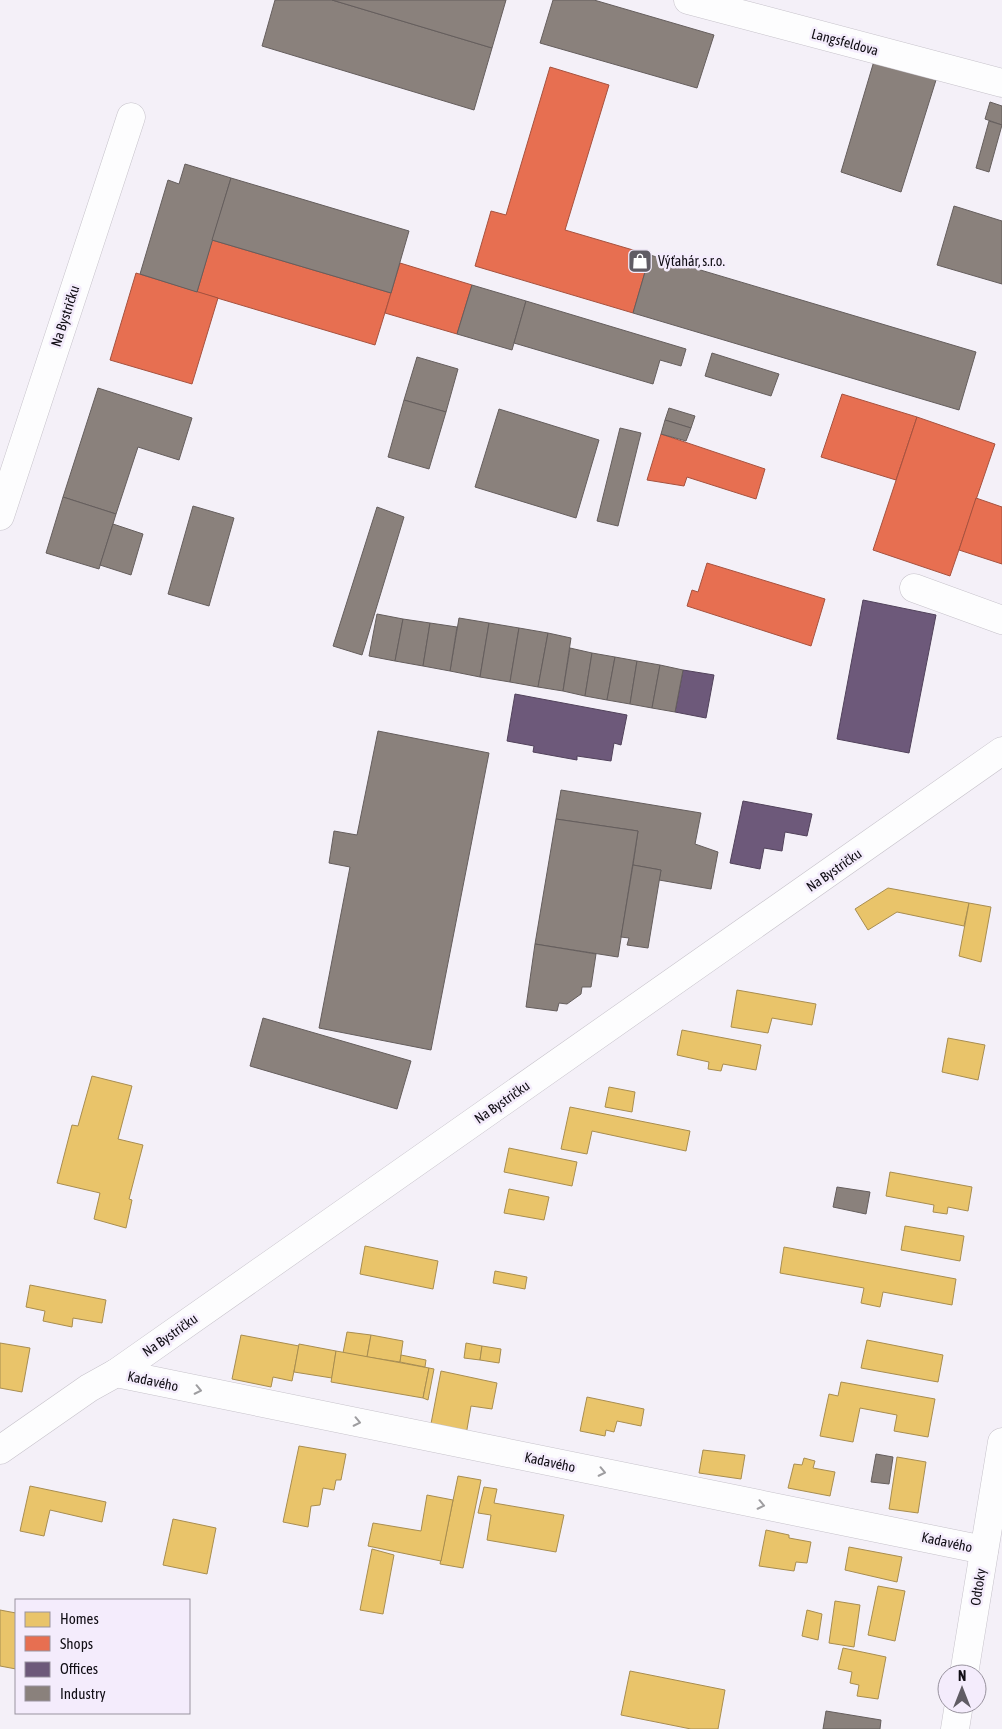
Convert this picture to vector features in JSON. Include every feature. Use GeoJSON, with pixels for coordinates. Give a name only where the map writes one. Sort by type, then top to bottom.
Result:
{"type":"FeatureCollection","features":[{"type":"Feature","properties":{"kind":"street","name":"Langsfeldova"},"geometry":{"type":"LineString","coordinates":[[688,0],[1002,84]]}},
{"type":"Feature","properties":{"kind":"street","name":"Na Bystričku"},"geometry":{"type":"LineString","coordinates":[[0,516],[131,117]]}},
{"type":"Feature","properties":{"kind":"street"},"geometry":{"type":"LineString","coordinates":[[914,588],[1002,620]]}},
{"type":"Feature","properties":{"kind":"street","name":"Na Bystričku"},"geometry":{"type":"LineString","coordinates":[[0,1450],[88,1388],[116,1373],[1002,751]]}},
{"type":"Feature","properties":{"kind":"street","name":"Kadavého"},"geometry":{"type":"LineString","coordinates":[[116,1373],[984,1550]]}},
{"type":"Feature","properties":{"kind":"street","name":"Odtoky"},"geometry":{"type":"LineString","coordinates":[[966,1664],[1002,1442]]}},
{"type":"Feature","properties":{"kind":"street"},"geometry":{"type":"LineString","coordinates":[[955,1729],[957,1714]]}},
{"type":"Feature","properties":{"kind":"building: Homes"},"geometry":{"type":"Polygon","coordinates":[[[888,888],[969,903],[964,926],[897,912],[868,930],[855,909],[888,888]]]}},
{"type":"Feature","properties":{"kind":"building: Homes"},"geometry":{"type":"Polygon","coordinates":[[[969,903],[991,907],[981,962],[959,956],[969,903]]]}},
{"type":"Feature","properties":{"kind":"building: Homes"},"geometry":{"type":"Polygon","coordinates":[[[737,990],[816,1004],[812,1025],[772,1018],[768,1033],[731,1027],[737,990]]]}},
{"type":"Feature","properties":{"kind":"building: Homes"},"geometry":{"type":"Polygon","coordinates":[[[682,1030],[761,1045],[756,1070],[723,1064],[721,1071],[708,1069],[709,1062],[677,1055],[682,1030]]]}},
{"type":"Feature","properties":{"kind":"building: Homes"},"geometry":{"type":"Polygon","coordinates":[[[948,1038],[985,1045],[978,1080],[942,1072],[948,1038]]]}},
{"type":"Feature","properties":{"kind":"building: Homes"},"geometry":{"type":"Polygon","coordinates":[[[92,1076],[132,1086],[118,1139],[143,1145],[129,1199],[132,1200],[126,1228],[94,1219],[100,1193],[57,1183],[72,1125],[78,1126],[92,1076]]]}},
{"type":"Feature","properties":{"kind":"building: Homes"},"geometry":{"type":"Polygon","coordinates":[[[609,1087],[635,1092],[632,1112],[605,1107],[609,1087]]]}},
{"type":"Feature","properties":{"kind":"building: Homes"},"geometry":{"type":"Polygon","coordinates":[[[570,1107],[690,1131],[686,1151],[592,1131],[587,1154],[561,1149],[570,1107]]]}},
{"type":"Feature","properties":{"kind":"building: Homes"},"geometry":{"type":"Polygon","coordinates":[[[509,1148],[577,1162],[572,1186],[504,1172],[509,1148]]]}},
{"type":"Feature","properties":{"kind":"building: Homes"},"geometry":{"type":"Polygon","coordinates":[[[890,1172],[972,1187],[968,1211],[948,1207],[947,1214],[933,1212],[934,1205],[886,1196],[890,1172]]]}},
{"type":"Feature","properties":{"kind":"building: Homes"},"geometry":{"type":"Polygon","coordinates":[[[509,1189],[549,1197],[544,1220],[504,1213],[509,1189]]]}},
{"type":"Feature","properties":{"kind":"building: Homes"},"geometry":{"type":"Polygon","coordinates":[[[905,1226],[964,1236],[960,1261],[901,1250],[905,1226]]]}},
{"type":"Feature","properties":{"kind":"building: Homes"},"geometry":{"type":"Polygon","coordinates":[[[365,1246],[438,1261],[433,1289],[360,1274],[365,1246]]]}},
{"type":"Feature","properties":{"kind":"building: Homes"},"geometry":{"type":"Polygon","coordinates":[[[784,1247],[956,1279],[952,1305],[883,1292],[880,1307],[861,1303],[864,1288],[780,1273],[784,1247]]]}},
{"type":"Feature","properties":{"kind":"building: Homes"},"geometry":{"type":"Polygon","coordinates":[[[495,1271],[527,1277],[525,1289],[493,1283],[495,1271]]]}},
{"type":"Feature","properties":{"kind":"building: Homes"},"geometry":{"type":"Polygon","coordinates":[[[30,1285],[106,1300],[102,1323],[73,1318],[72,1327],[43,1321],[45,1311],[26,1307],[30,1285]]]}},
{"type":"Feature","properties":{"kind":"building: Homes"},"geometry":{"type":"Polygon","coordinates":[[[347,1332],[371,1335],[367,1357],[343,1353],[347,1332]]]}},
{"type":"Feature","properties":{"kind":"building: Homes"},"geometry":{"type":"Polygon","coordinates":[[[241,1335],[299,1346],[292,1381],[273,1377],[271,1387],[232,1379],[241,1335]]]}},
{"type":"Feature","properties":{"kind":"building: Homes"},"geometry":{"type":"Polygon","coordinates":[[[371,1335],[403,1341],[400,1362],[367,1357],[371,1335]]]}},
{"type":"Feature","properties":{"kind":"building: Homes"},"geometry":{"type":"Polygon","coordinates":[[[867,1340],[943,1355],[938,1382],[861,1368],[867,1340]]]}},
{"type":"Feature","properties":{"kind":"building: Homes"},"geometry":{"type":"Polygon","coordinates":[[[0,1343],[30,1348],[22,1392],[0,1388],[0,1343]]]}},
{"type":"Feature","properties":{"kind":"building: Homes"},"geometry":{"type":"Polygon","coordinates":[[[466,1343],[482,1346],[480,1360],[464,1358],[466,1343]]]}},
{"type":"Feature","properties":{"kind":"building: Homes"},"geometry":{"type":"Polygon","coordinates":[[[299,1344],[336,1351],[332,1378],[294,1372],[299,1344]]]}},
{"type":"Feature","properties":{"kind":"building: Homes"},"geometry":{"type":"Polygon","coordinates":[[[482,1346],[501,1349],[499,1363],[480,1360],[482,1346]]]}},
{"type":"Feature","properties":{"kind":"building: Homes"},"geometry":{"type":"Polygon","coordinates":[[[336,1351],[429,1368],[423,1398],[331,1382],[336,1351]]]}},
{"type":"Feature","properties":{"kind":"building: Homes"},"geometry":{"type":"Polygon","coordinates":[[[401,1355],[426,1360],[425,1367],[400,1362],[401,1355]]]}},
{"type":"Feature","properties":{"kind":"building: Homes"},"geometry":{"type":"Polygon","coordinates":[[[429,1368],[434,1369],[428,1400],[423,1398],[429,1368]]]}},
{"type":"Feature","properties":{"kind":"building: Homes"},"geometry":{"type":"Polygon","coordinates":[[[441,1371],[497,1383],[492,1409],[471,1406],[466,1435],[430,1429],[441,1371]]]}},
{"type":"Feature","properties":{"kind":"building: Homes"},"geometry":{"type":"Polygon","coordinates":[[[841,1382],[935,1399],[928,1437],[894,1431],[897,1415],[860,1408],[853,1442],[820,1436],[829,1394],[838,1396],[841,1382]]]}},
{"type":"Feature","properties":{"kind":"building: Homes"},"geometry":{"type":"Polygon","coordinates":[[[587,1397],[644,1409],[641,1426],[617,1421],[614,1432],[606,1430],[605,1436],[580,1431],[587,1397]]]}},
{"type":"Feature","properties":{"kind":"building: Homes"},"geometry":{"type":"Polygon","coordinates":[[[299,1446],[346,1454],[341,1480],[336,1480],[334,1490],[323,1488],[320,1505],[311,1506],[308,1527],[283,1522],[299,1446]]]}},
{"type":"Feature","properties":{"kind":"building: Homes"},"geometry":{"type":"Polygon","coordinates":[[[703,1450],[745,1455],[741,1479],[699,1473],[703,1450]]]}},
{"type":"Feature","properties":{"kind":"building: Homes"},"geometry":{"type":"Polygon","coordinates":[[[897,1457],[926,1462],[918,1513],[889,1509],[897,1457]]]}},
{"type":"Feature","properties":{"kind":"building: Homes"},"geometry":{"type":"Polygon","coordinates":[[[804,1458],[815,1461],[813,1468],[835,1472],[830,1496],[788,1488],[794,1464],[802,1465],[804,1458]]]}},
{"type":"Feature","properties":{"kind":"building: Homes"},"geometry":{"type":"Polygon","coordinates":[[[458,1476],[481,1480],[463,1568],[440,1564],[458,1476]]]}},
{"type":"Feature","properties":{"kind":"building: Homes"},"geometry":{"type":"Polygon","coordinates":[[[30,1486],[106,1502],[102,1522],[50,1510],[44,1536],[20,1531],[30,1486]]]}},
{"type":"Feature","properties":{"kind":"building: Homes"},"geometry":{"type":"Polygon","coordinates":[[[484,1487],[497,1489],[494,1503],[564,1515],[556,1552],[487,1540],[491,1515],[478,1513],[484,1487]]]}},
{"type":"Feature","properties":{"kind":"building: Homes"},"geometry":{"type":"Polygon","coordinates":[[[427,1495],[453,1500],[441,1561],[368,1546],[373,1523],[421,1531],[427,1495]]]}},
{"type":"Feature","properties":{"kind":"building: Homes"},"geometry":{"type":"Polygon","coordinates":[[[173,1519],[216,1528],[207,1574],[163,1565],[173,1519]]]}},
{"type":"Feature","properties":{"kind":"building: Homes"},"geometry":{"type":"Polygon","coordinates":[[[766,1530],[789,1535],[789,1538],[811,1542],[807,1563],[796,1562],[794,1571],[759,1566],[766,1530]]]}},
{"type":"Feature","properties":{"kind":"building: Homes"},"geometry":{"type":"Polygon","coordinates":[[[849,1547],[902,1557],[897,1582],[845,1570],[849,1547]]]}},
{"type":"Feature","properties":{"kind":"building: Homes"},"geometry":{"type":"Polygon","coordinates":[[[372,1549],[394,1555],[383,1614],[360,1610],[372,1549]]]}},
{"type":"Feature","properties":{"kind":"building: Homes"},"geometry":{"type":"Polygon","coordinates":[[[878,1586],[905,1591],[895,1641],[868,1635],[878,1586]]]}},
{"type":"Feature","properties":{"kind":"building: Homes"},"geometry":{"type":"Polygon","coordinates":[[[835,1601],[860,1605],[854,1647],[829,1643],[835,1601]]]}},
{"type":"Feature","properties":{"kind":"building: Homes"},"geometry":{"type":"Polygon","coordinates":[[[0,1610],[15,1613],[15,1669],[0,1666],[0,1610]]]}},
{"type":"Feature","properties":{"kind":"building: Homes"},"geometry":{"type":"Polygon","coordinates":[[[807,1610],[822,1614],[818,1640],[802,1636],[807,1610]]]}},
{"type":"Feature","properties":{"kind":"building: Homes"},"geometry":{"type":"Polygon","coordinates":[[[843,1648],[886,1657],[878,1699],[857,1696],[859,1685],[850,1683],[852,1672],[838,1669],[843,1648]]]}},
{"type":"Feature","properties":{"kind":"building: Homes"},"geometry":{"type":"Polygon","coordinates":[[[630,1671],[725,1690],[718,1729],[691,1729],[621,1715],[630,1671]]]}},
{"type":"Feature","properties":{"kind":"building: Shops"},"geometry":{"type":"Polygon","coordinates":[[[550,67],[609,85],[565,230],[650,255],[633,313],[475,266],[491,211],[506,215],[550,67]]]}},
{"type":"Feature","properties":{"kind":"building: Shops"},"geometry":{"type":"Polygon","coordinates":[[[212,240],[391,293],[375,345],[197,292],[212,240]]]}},
{"type":"Feature","properties":{"kind":"building: Shops"},"geometry":{"type":"Polygon","coordinates":[[[400,263],[472,285],[457,334],[385,313],[400,263]]]}},
{"type":"Feature","properties":{"kind":"building: Shops"},"geometry":{"type":"Polygon","coordinates":[[[136,273],[218,298],[192,384],[110,360],[136,273]]]}},
{"type":"Feature","properties":{"kind":"building: Shops"},"geometry":{"type":"Polygon","coordinates":[[[842,394],[917,417],[896,480],[821,457],[842,394]]]}},
{"type":"Feature","properties":{"kind":"building: Shops"},"geometry":{"type":"Polygon","coordinates":[[[917,417],[995,444],[950,576],[873,550],[917,417]]]}},
{"type":"Feature","properties":{"kind":"building: Shops"},"geometry":{"type":"Polygon","coordinates":[[[661,434],[765,469],[756,499],[687,477],[684,486],[647,480],[661,434]]]}},
{"type":"Feature","properties":{"kind":"building: Shops"},"geometry":{"type":"Polygon","coordinates":[[[976,498],[1002,507],[1002,564],[959,550],[976,498]]]}},
{"type":"Feature","properties":{"kind":"building: Shops"},"geometry":{"type":"Polygon","coordinates":[[[707,563],[825,599],[811,646],[687,606],[692,590],[698,592],[707,563]]]}},
{"type":"Feature","properties":{"kind":"building: Offices"},"geometry":{"type":"Polygon","coordinates":[[[863,600],[936,615],[909,753],[837,739],[863,600]]]}},
{"type":"Feature","properties":{"kind":"building: Offices"},"geometry":{"type":"Polygon","coordinates":[[[683,670],[714,675],[706,718],[675,712],[683,670]]]}},
{"type":"Feature","properties":{"kind":"building: Offices"},"geometry":{"type":"Polygon","coordinates":[[[515,694],[627,715],[621,745],[614,743],[611,761],[577,756],[577,760],[533,752],[534,746],[507,741],[515,694]]]}},
{"type":"Feature","properties":{"kind":"building: Offices"},"geometry":{"type":"Polygon","coordinates":[[[743,801],[812,814],[807,836],[785,832],[782,851],[764,848],[760,869],[730,863],[743,801]]]}},
{"type":"Feature","properties":{"kind":"building: Industry"},"geometry":{"type":"Polygon","coordinates":[[[275,0],[332,0],[492,48],[474,110],[262,46],[275,0]]]}},
{"type":"Feature","properties":{"kind":"building: Industry"},"geometry":{"type":"Polygon","coordinates":[[[332,0],[506,0],[492,48],[332,0]]]}},
{"type":"Feature","properties":{"kind":"building: Industry"},"geometry":{"type":"Polygon","coordinates":[[[553,0],[594,0],[714,35],[697,88],[540,43],[553,0]]]}},
{"type":"Feature","properties":{"kind":"building: Industry"},"geometry":{"type":"Polygon","coordinates":[[[874,61],[936,80],[901,192],[841,172],[874,61]]]}},
{"type":"Feature","properties":{"kind":"building: Industry"},"geometry":{"type":"Polygon","coordinates":[[[990,102],[1002,106],[1002,125],[985,119],[990,102]]]}},
{"type":"Feature","properties":{"kind":"building: Industry"},"geometry":{"type":"Polygon","coordinates":[[[989,121],[1002,125],[989,172],[976,168],[989,121]]]}},
{"type":"Feature","properties":{"kind":"building: Industry"},"geometry":{"type":"Polygon","coordinates":[[[185,164],[231,178],[197,292],[140,274],[168,180],[179,184],[185,164]]]}},
{"type":"Feature","properties":{"kind":"building: Industry"},"geometry":{"type":"Polygon","coordinates":[[[231,178],[409,231],[391,293],[212,240],[231,178]]]}},
{"type":"Feature","properties":{"kind":"building: Industry"},"geometry":{"type":"Polygon","coordinates":[[[954,206],[1002,221],[1002,284],[937,265],[954,206]]]}},
{"type":"Feature","properties":{"kind":"building: Industry"},"geometry":{"type":"Polygon","coordinates":[[[650,255],[976,352],[959,410],[633,313],[650,255]]]}},
{"type":"Feature","properties":{"kind":"building: Industry"},"geometry":{"type":"Polygon","coordinates":[[[472,285],[526,301],[512,350],[457,334],[472,285]]]}},
{"type":"Feature","properties":{"kind":"building: Industry"},"geometry":{"type":"Polygon","coordinates":[[[526,301],[686,349],[681,366],[660,360],[653,384],[514,343],[526,301]]]}},
{"type":"Feature","properties":{"kind":"building: Industry"},"geometry":{"type":"Polygon","coordinates":[[[712,353],[779,374],[771,396],[705,376],[712,353]]]}},
{"type":"Feature","properties":{"kind":"building: Industry"},"geometry":{"type":"Polygon","coordinates":[[[417,357],[458,369],[446,412],[404,400],[417,357]]]}},
{"type":"Feature","properties":{"kind":"building: Industry"},"geometry":{"type":"Polygon","coordinates":[[[98,388],[192,418],[179,460],[138,447],[116,514],[63,497],[98,388]]]}},
{"type":"Feature","properties":{"kind":"building: Industry"},"geometry":{"type":"Polygon","coordinates":[[[404,400],[446,412],[429,469],[388,457],[404,400]]]}},
{"type":"Feature","properties":{"kind":"building: Industry"},"geometry":{"type":"Polygon","coordinates":[[[669,408],[695,416],[691,428],[665,420],[669,408]]]}},
{"type":"Feature","properties":{"kind":"building: Industry"},"geometry":{"type":"Polygon","coordinates":[[[499,409],[599,440],[576,518],[475,487],[499,409]]]}},
{"type":"Feature","properties":{"kind":"building: Industry"},"geometry":{"type":"Polygon","coordinates":[[[665,420],[691,428],[686,441],[661,434],[665,420]]]}},
{"type":"Feature","properties":{"kind":"building: Industry"},"geometry":{"type":"Polygon","coordinates":[[[620,428],[641,433],[618,526],[597,521],[620,428]]]}},
{"type":"Feature","properties":{"kind":"building: Industry"},"geometry":{"type":"Polygon","coordinates":[[[63,497],[116,514],[99,569],[46,553],[63,497]]]}},
{"type":"Feature","properties":{"kind":"building: Industry"},"geometry":{"type":"Polygon","coordinates":[[[193,506],[234,518],[209,606],[168,594],[193,506]]]}},
{"type":"Feature","properties":{"kind":"building: Industry"},"geometry":{"type":"Polygon","coordinates":[[[377,507],[404,517],[362,655],[333,646],[377,507]]]}},
{"type":"Feature","properties":{"kind":"building: Industry"},"geometry":{"type":"Polygon","coordinates":[[[113,524],[143,534],[131,575],[100,565],[113,524]]]}},
{"type":"Feature","properties":{"kind":"building: Industry"},"geometry":{"type":"Polygon","coordinates":[[[377,614],[403,619],[395,661],[369,656],[377,614]]]}},
{"type":"Feature","properties":{"kind":"building: Industry"},"geometry":{"type":"Polygon","coordinates":[[[459,618],[489,623],[480,677],[450,671],[459,618]]]}},
{"type":"Feature","properties":{"kind":"building: Industry"},"geometry":{"type":"Polygon","coordinates":[[[403,619],[430,623],[423,666],[395,661],[403,619]]]}},
{"type":"Feature","properties":{"kind":"building: Industry"},"geometry":{"type":"Polygon","coordinates":[[[430,623],[457,627],[450,671],[423,666],[430,623]]]}},
{"type":"Feature","properties":{"kind":"building: Industry"},"geometry":{"type":"Polygon","coordinates":[[[489,623],[519,628],[510,682],[480,677],[489,623]]]}},
{"type":"Feature","properties":{"kind":"building: Industry"},"geometry":{"type":"Polygon","coordinates":[[[519,628],[548,633],[538,687],[510,682],[519,628]]]}},
{"type":"Feature","properties":{"kind":"building: Industry"},"geometry":{"type":"Polygon","coordinates":[[[548,633],[571,638],[563,691],[538,687],[548,633]]]}},
{"type":"Feature","properties":{"kind":"building: Industry"},"geometry":{"type":"Polygon","coordinates":[[[570,648],[592,653],[585,696],[563,691],[570,648]]]}},
{"type":"Feature","properties":{"kind":"building: Industry"},"geometry":{"type":"Polygon","coordinates":[[[592,653],[615,657],[607,700],[585,696],[592,653]]]}},
{"type":"Feature","properties":{"kind":"building: Industry"},"geometry":{"type":"Polygon","coordinates":[[[615,657],[637,661],[630,704],[607,700],[615,657]]]}},
{"type":"Feature","properties":{"kind":"building: Industry"},"geometry":{"type":"Polygon","coordinates":[[[637,661],[660,665],[652,708],[630,704],[637,661]]]}},
{"type":"Feature","properties":{"kind":"building: Industry"},"geometry":{"type":"Polygon","coordinates":[[[660,665],[683,670],[675,712],[652,708],[660,665]]]}},
{"type":"Feature","properties":{"kind":"building: Industry"},"geometry":{"type":"Polygon","coordinates":[[[378,731],[489,753],[431,1050],[319,1028],[350,867],[329,863],[334,831],[357,835],[378,731]]]}},
{"type":"Feature","properties":{"kind":"building: Industry"},"geometry":{"type":"Polygon","coordinates":[[[561,790],[701,813],[695,844],[718,852],[711,889],[659,880],[661,870],[633,865],[638,831],[556,819],[561,790]]]}},
{"type":"Feature","properties":{"kind":"building: Industry"},"geometry":{"type":"Polygon","coordinates":[[[556,819],[638,831],[618,957],[535,944],[556,819]]]}},
{"type":"Feature","properties":{"kind":"building: Industry"},"geometry":{"type":"Polygon","coordinates":[[[633,865],[661,870],[648,948],[627,945],[629,938],[621,937],[633,865]]]}},
{"type":"Feature","properties":{"kind":"building: Industry"},"geometry":{"type":"Polygon","coordinates":[[[535,944],[596,954],[591,987],[582,987],[581,994],[567,1004],[559,1003],[557,1011],[526,1007],[535,944]]]}},
{"type":"Feature","properties":{"kind":"building: Industry"},"geometry":{"type":"Polygon","coordinates":[[[263,1018],[411,1061],[397,1109],[250,1066],[263,1018]]]}},
{"type":"Feature","properties":{"kind":"building: Industry"},"geometry":{"type":"Polygon","coordinates":[[[837,1187],[870,1192],[866,1214],[833,1207],[837,1187]]]}},
{"type":"Feature","properties":{"kind":"building: Industry"},"geometry":{"type":"Polygon","coordinates":[[[876,1454],[893,1457],[889,1484],[871,1482],[876,1454]]]}},
{"type":"Feature","properties":{"kind":"building: Industry"},"geometry":{"type":"Polygon","coordinates":[[[826,1711],[881,1720],[880,1729],[823,1729],[826,1711]]]}},
{"type":"Feature","properties":{"kind":"place","name":"Výťahár, s.r.o."},"geometry":{"type":"Point","coordinates":[640,261]}}]}
